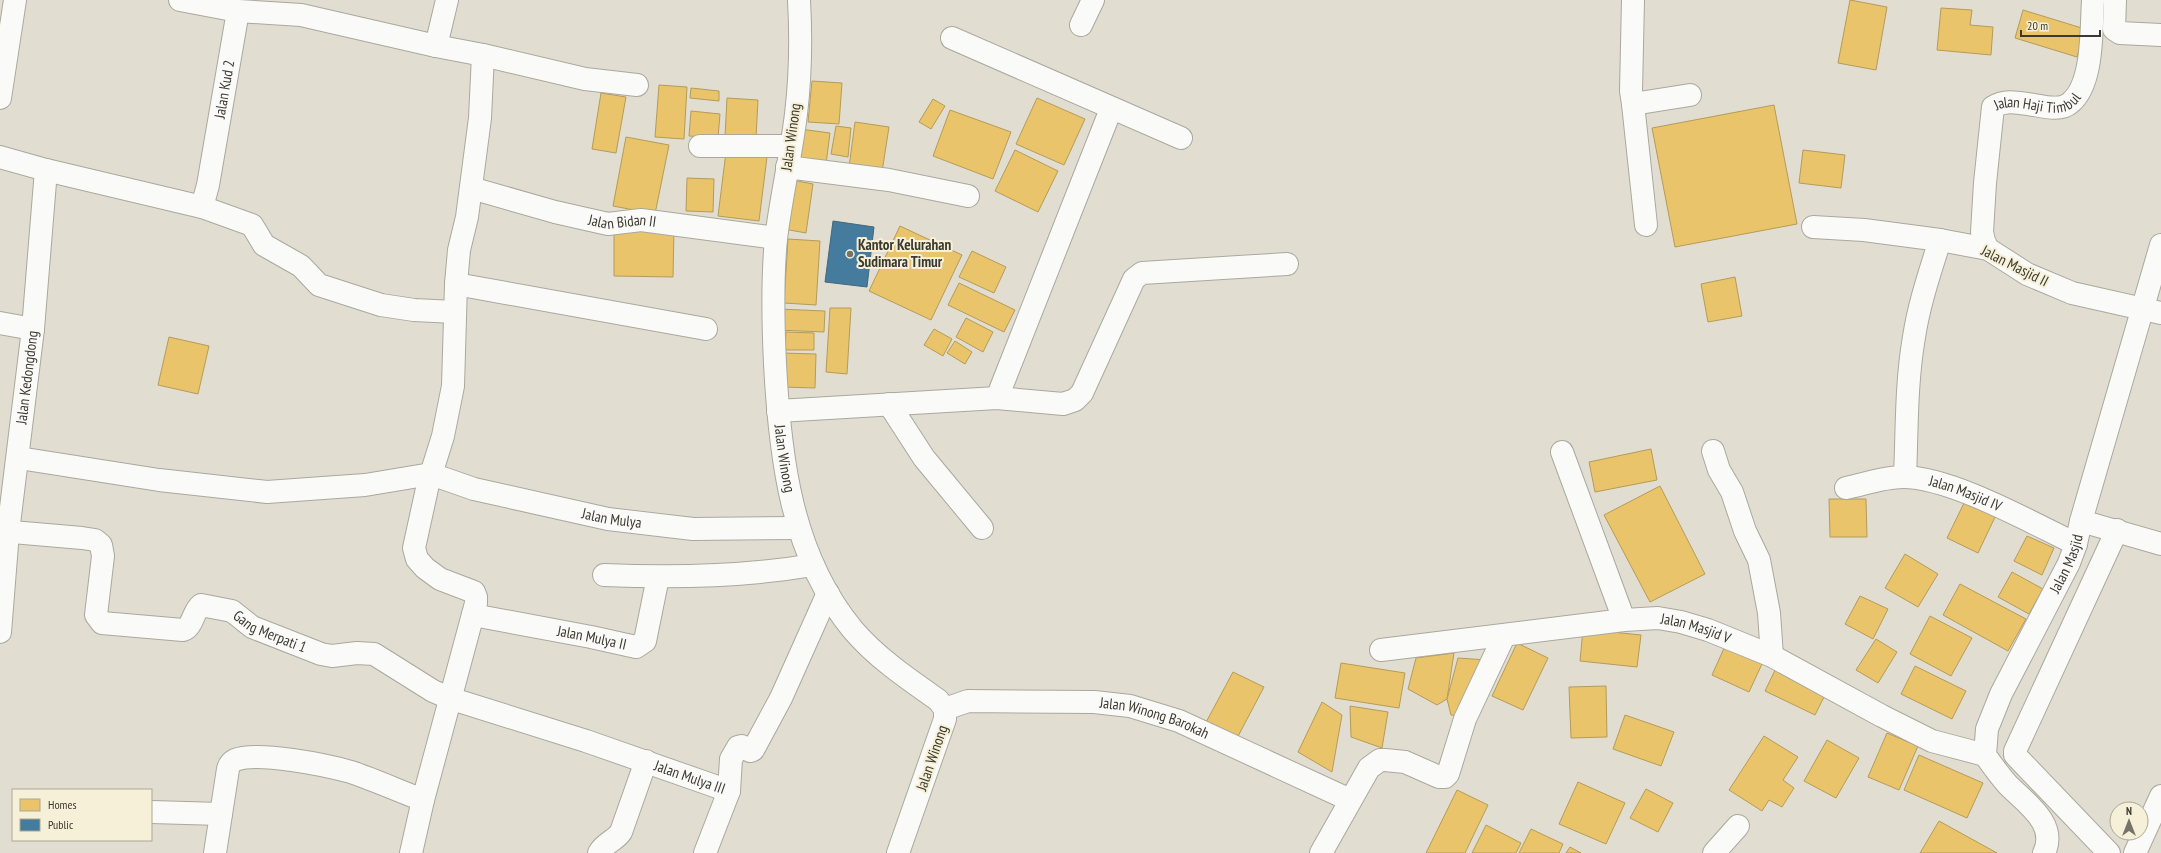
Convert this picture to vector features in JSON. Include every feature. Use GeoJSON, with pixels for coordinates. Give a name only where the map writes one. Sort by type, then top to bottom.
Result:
{"type":"FeatureCollection","features":[{"type":"Feature","properties":{"kind":"street"},"geometry":{"type":"LineString","coordinates":[[180,0],[238,11],[300,15],[585,79],[637,85]]}},
{"type":"Feature","properties":{"kind":"street"},"geometry":{"type":"LineString","coordinates":[[436,46],[447,0]]}},
{"type":"Feature","properties":{"kind":"street","name":"Jalan Winong"},"geometry":{"type":"LineString","coordinates":[[799,0],[796,114],[776,238],[773,272],[774,336],[778,411],[792,504],[798,528],[813,565],[828,593],[853,630],[885,662],[938,700],[945,709],[946,719],[901,852]]}},
{"type":"Feature","properties":{"kind":"street"},"geometry":{"type":"LineString","coordinates":[[1082,25],[1093,0]]}},
{"type":"Feature","properties":{"kind":"street"},"geometry":{"type":"LineString","coordinates":[[1632,0],[1631,91],[1646,225]]}},
{"type":"Feature","properties":{"kind":"street","name":"Jalan Haji Timbul"},"geometry":{"type":"LineString","coordinates":[[1988,249],[1982,232],[1985,183],[1993,107],[2008,102],[2051,108],[2064,106],[2070,103],[2080,90],[2087,76],[2093,0]]}},
{"type":"Feature","properties":{"kind":"street"},"geometry":{"type":"LineString","coordinates":[[2115,0],[2114,29],[2120,33],[2161,35]]}},
{"type":"Feature","properties":{"kind":"street"},"geometry":{"type":"LineString","coordinates":[[0,98],[9,11]]}},
{"type":"Feature","properties":{"kind":"street","name":"Jalan Kud 2"},"geometry":{"type":"LineString","coordinates":[[202,207],[208,185],[238,11]]}},
{"type":"Feature","properties":{"kind":"street"},"geometry":{"type":"LineString","coordinates":[[952,38],[1111,109],[1181,138]]}},
{"type":"Feature","properties":{"kind":"street"},"geometry":{"type":"LineString","coordinates":[[411,853],[422,800],[473,615],[476,597],[474,592],[440,579],[425,568],[417,559],[414,548],[431,474],[443,436],[453,386],[456,284],[459,250],[471,188],[480,118],[483,55]]}},
{"type":"Feature","properties":{"kind":"street"},"geometry":{"type":"LineString","coordinates":[[1633,104],[1690,95]]}},
{"type":"Feature","properties":{"kind":"street"},"geometry":{"type":"LineString","coordinates":[[997,398],[1111,109]]}},
{"type":"Feature","properties":{"kind":"street"},"geometry":{"type":"LineString","coordinates":[[700,146],[790,146]]}},
{"type":"Feature","properties":{"kind":"street"},"geometry":{"type":"LineString","coordinates":[[0,157],[46,170],[202,207],[252,225],[264,245],[301,266],[319,285],[388,306],[414,310],[455,312]]}},
{"type":"Feature","properties":{"kind":"street"},"geometry":{"type":"LineString","coordinates":[[787,167],[889,180],[968,196]]}},
{"type":"Feature","properties":{"kind":"street","name":"Jalan Kedongdong"},"geometry":{"type":"LineString","coordinates":[[0,632],[4,532],[19,458],[33,328],[46,170]]}},
{"type":"Feature","properties":{"kind":"street","name":"Jalan Bidan II"},"geometry":{"type":"LineString","coordinates":[[471,188],[555,212],[608,224],[641,220],[776,238]]}},
{"type":"Feature","properties":{"kind":"street","name":"Jalan Masjid II"},"geometry":{"type":"LineString","coordinates":[[1813,227],[1864,230],[1940,240],[1988,249],[2027,274],[2072,293],[2152,311]]}},
{"type":"Feature","properties":{"kind":"street"},"geometry":{"type":"LineString","coordinates":[[1905,477],[1907,410],[1914,338],[1924,292],[1940,240]]}},
{"type":"Feature","properties":{"kind":"street","name":"Jalan Masjid"},"geometry":{"type":"LineString","coordinates":[[1985,755],[1987,729],[2002,694],[2069,563],[2076,544],[2081,521],[2152,311],[2161,245]]}},
{"type":"Feature","properties":{"kind":"street"},"geometry":{"type":"LineString","coordinates":[[778,411],[997,398],[1063,404],[1075,400],[1082,393],[1134,279],[1142,273],[1286,264]]}},
{"type":"Feature","properties":{"kind":"street"},"geometry":{"type":"LineString","coordinates":[[456,284],[706,329]]}},
{"type":"Feature","properties":{"kind":"street"},"geometry":{"type":"LineString","coordinates":[[0,323],[33,328]]}},
{"type":"Feature","properties":{"kind":"street"},"geometry":{"type":"LineString","coordinates":[[889,404],[924,458],[982,528]]}},
{"type":"Feature","properties":{"kind":"street"},"geometry":{"type":"LineString","coordinates":[[1713,451],[1719,470],[1732,492],[1745,531],[1759,560],[1769,613],[1772,656]]}},
{"type":"Feature","properties":{"kind":"street"},"geometry":{"type":"LineString","coordinates":[[1562,452],[1624,620]]}},
{"type":"Feature","properties":{"kind":"street"},"geometry":{"type":"LineString","coordinates":[[19,458],[159,480],[267,492],[365,485],[431,474]]}},
{"type":"Feature","properties":{"kind":"street","name":"Jalan Mulya"},"geometry":{"type":"LineString","coordinates":[[431,474],[474,489],[608,520],[693,529],[798,528]]}},
{"type":"Feature","properties":{"kind":"street","name":"Jalan Masjid IV"},"geometry":{"type":"LineString","coordinates":[[1846,488],[1890,478],[1905,477],[1960,490],[2076,544]]}},
{"type":"Feature","properties":{"kind":"street"},"geometry":{"type":"LineString","coordinates":[[2081,521],[2117,530],[2161,544]]}},
{"type":"Feature","properties":{"kind":"street"},"geometry":{"type":"LineString","coordinates":[[2109,853],[2015,755],[2015,751],[2117,530]]}},
{"type":"Feature","properties":{"kind":"street","name":"Gang Merpati 1"},"geometry":{"type":"LineString","coordinates":[[4,532],[82,538],[95,540],[101,545],[103,556],[96,615],[102,623],[183,630],[189,627],[197,609],[201,605],[227,610],[237,614],[252,627],[321,654],[332,656],[357,653],[374,654],[434,691],[449,698]]}},
{"type":"Feature","properties":{"kind":"street"},"geometry":{"type":"LineString","coordinates":[[604,574],[658,577],[733,575],[774,572],[813,565]]}},
{"type":"Feature","properties":{"kind":"street","name":"Jalan Mulya II"},"geometry":{"type":"LineString","coordinates":[[473,615],[636,647],[645,641],[658,577]]}},
{"type":"Feature","properties":{"kind":"street","name":"Jalan Mulya III"},"geometry":{"type":"LineString","coordinates":[[449,698],[646,761],[729,791],[731,759],[738,747],[753,750],[781,698],[828,593]]}},
{"type":"Feature","properties":{"kind":"street","name":"Jalan Masjid V"},"geometry":{"type":"LineString","coordinates":[[1381,650],[1624,620],[1658,618],[1681,622],[1708,630],[1772,656],[1882,716],[1932,741],[1985,755]]}},
{"type":"Feature","properties":{"kind":"street"},"geometry":{"type":"LineString","coordinates":[[1321,853],[1369,768],[1380,760],[1405,762],[1439,777],[1445,777],[1465,719],[1504,636]]}},
{"type":"Feature","properties":{"kind":"street","name":"Jalan Winong Barokah"},"geometry":{"type":"LineString","coordinates":[[945,709],[968,701],[1094,702],[1130,706],[1179,721],[1350,800]]}},
{"type":"Feature","properties":{"kind":"street"},"geometry":{"type":"LineString","coordinates":[[1985,755],[2007,784],[2038,814],[2045,824],[2049,850]]}},
{"type":"Feature","properties":{"kind":"street"},"geometry":{"type":"LineString","coordinates":[[214,853],[228,769],[231,763],[236,760],[259,757],[284,758],[350,772],[422,800]]}},
{"type":"Feature","properties":{"kind":"street"},"geometry":{"type":"LineString","coordinates":[[599,853],[604,845],[615,839],[622,832],[646,761]]}},
{"type":"Feature","properties":{"kind":"street"},"geometry":{"type":"LineString","coordinates":[[705,853],[729,791]]}},
{"type":"Feature","properties":{"kind":"street"},"geometry":{"type":"LineString","coordinates":[[2135,853],[2161,796]]}},
{"type":"Feature","properties":{"kind":"street"},"geometry":{"type":"LineString","coordinates":[[152,812],[221,814]]}},
{"type":"Feature","properties":{"kind":"street"},"geometry":{"type":"LineString","coordinates":[[1714,853],[1738,826]]}},
{"type":"Feature","properties":{"kind":"building: Homes"},"geometry":{"type":"Polygon","coordinates":[[[1850,0],[1887,7],[1876,70],[1838,63],[1850,0]]]}},
{"type":"Feature","properties":{"kind":"building: Homes"},"geometry":{"type":"Polygon","coordinates":[[[1941,8],[1972,10],[1970,25],[1993,27],[1991,55],[1937,50],[1941,8]]]}},
{"type":"Feature","properties":{"kind":"building: Homes"},"geometry":{"type":"Polygon","coordinates":[[[2023,10],[2085,29],[2077,57],[2015,38],[2023,10]]]}},
{"type":"Feature","properties":{"kind":"building: Homes"},"geometry":{"type":"Polygon","coordinates":[[[812,81],[842,83],[839,124],[808,122],[812,81]]]}},
{"type":"Feature","properties":{"kind":"building: Homes"},"geometry":{"type":"Polygon","coordinates":[[[659,85],[687,87],[684,139],[655,137],[659,85]]]}},
{"type":"Feature","properties":{"kind":"building: Homes"},"geometry":{"type":"Polygon","coordinates":[[[691,88],[719,91],[719,101],[690,98],[691,88]]]}},
{"type":"Feature","properties":{"kind":"building: Homes"},"geometry":{"type":"Polygon","coordinates":[[[601,93],[626,97],[616,153],[592,149],[601,93]]]}},
{"type":"Feature","properties":{"kind":"building: Homes"},"geometry":{"type":"Polygon","coordinates":[[[727,98],[758,100],[756,138],[725,137],[727,98]]]}},
{"type":"Feature","properties":{"kind":"building: Homes"},"geometry":{"type":"Polygon","coordinates":[[[1037,98],[1085,119],[1064,165],[1016,144],[1037,98]]]}},
{"type":"Feature","properties":{"kind":"building: Homes"},"geometry":{"type":"Polygon","coordinates":[[[933,99],[945,106],[931,129],[919,122],[933,99]]]}},
{"type":"Feature","properties":{"kind":"building: Homes"},"geometry":{"type":"Polygon","coordinates":[[[1774,105],[1797,224],[1675,247],[1652,128],[1774,105]]]}},
{"type":"Feature","properties":{"kind":"building: Homes"},"geometry":{"type":"Polygon","coordinates":[[[950,110],[1011,132],[993,179],[933,156],[950,110]]]}},
{"type":"Feature","properties":{"kind":"building: Homes"},"geometry":{"type":"Polygon","coordinates":[[[691,111],[720,114],[718,138],[689,136],[691,111]]]}},
{"type":"Feature","properties":{"kind":"building: Homes"},"geometry":{"type":"Polygon","coordinates":[[[855,122],[889,127],[882,172],[849,167],[855,122]]]}},
{"type":"Feature","properties":{"kind":"building: Homes"},"geometry":{"type":"Polygon","coordinates":[[[836,126],[851,128],[848,157],[831,154],[836,126]]]}},
{"type":"Feature","properties":{"kind":"building: Homes"},"geometry":{"type":"Polygon","coordinates":[[[800,129],[830,133],[826,164],[796,160],[800,129]]]}},
{"type":"Feature","properties":{"kind":"building: Homes"},"geometry":{"type":"Polygon","coordinates":[[[626,137],[669,145],[655,214],[613,206],[626,137]]]}},
{"type":"Feature","properties":{"kind":"building: Homes"},"geometry":{"type":"Polygon","coordinates":[[[1015,150],[1058,171],[1038,212],[995,191],[1015,150]]]}},
{"type":"Feature","properties":{"kind":"building: Homes"},"geometry":{"type":"Polygon","coordinates":[[[1803,150],[1845,155],[1841,188],[1799,183],[1803,150]]]}},
{"type":"Feature","properties":{"kind":"building: Homes"},"geometry":{"type":"Polygon","coordinates":[[[726,152],[767,157],[759,221],[718,216],[726,152]]]}},
{"type":"Feature","properties":{"kind":"building: Homes"},"geometry":{"type":"Polygon","coordinates":[[[687,178],[714,179],[713,212],[686,211],[687,178]]]}},
{"type":"Feature","properties":{"kind":"building: Homes"},"geometry":{"type":"Polygon","coordinates":[[[792,180],[813,184],[806,233],[784,229],[792,180]]]}},
{"type":"Feature","properties":{"kind":"building: Homes"},"geometry":{"type":"Polygon","coordinates":[[[900,226],[962,255],[931,320],[869,291],[900,226]]]}},
{"type":"Feature","properties":{"kind":"building: Homes"},"geometry":{"type":"Polygon","coordinates":[[[614,228],[674,229],[673,277],[614,276],[614,228]]]}},
{"type":"Feature","properties":{"kind":"building: Homes"},"geometry":{"type":"Polygon","coordinates":[[[788,239],[820,241],[816,305],[784,303],[788,239]]]}},
{"type":"Feature","properties":{"kind":"building: Homes"},"geometry":{"type":"Polygon","coordinates":[[[972,251],[1006,267],[994,293],[959,277],[972,251]]]}},
{"type":"Feature","properties":{"kind":"building: Homes"},"geometry":{"type":"Polygon","coordinates":[[[1735,277],[1742,316],[1708,322],[1701,284],[1735,277]]]}},
{"type":"Feature","properties":{"kind":"building: Homes"},"geometry":{"type":"Polygon","coordinates":[[[959,283],[1015,310],[1004,332],[948,305],[959,283]]]}},
{"type":"Feature","properties":{"kind":"building: Homes"},"geometry":{"type":"Polygon","coordinates":[[[830,308],[851,308],[847,374],[826,372],[830,308]]]}},
{"type":"Feature","properties":{"kind":"building: Homes"},"geometry":{"type":"Polygon","coordinates":[[[778,309],[825,311],[824,332],[777,330],[778,309]]]}},
{"type":"Feature","properties":{"kind":"building: Homes"},"geometry":{"type":"Polygon","coordinates":[[[966,318],[993,332],[983,352],[956,337],[966,318]]]}},
{"type":"Feature","properties":{"kind":"building: Homes"},"geometry":{"type":"Polygon","coordinates":[[[934,329],[952,339],[943,356],[924,345],[934,329]]]}},
{"type":"Feature","properties":{"kind":"building: Homes"},"geometry":{"type":"Polygon","coordinates":[[[786,332],[814,333],[814,350],[785,350],[786,332]]]}},
{"type":"Feature","properties":{"kind":"building: Homes"},"geometry":{"type":"Polygon","coordinates":[[[169,337],[209,346],[198,394],[158,385],[169,337]]]}},
{"type":"Feature","properties":{"kind":"building: Homes"},"geometry":{"type":"Polygon","coordinates":[[[955,341],[972,352],[965,364],[947,353],[955,341]]]}},
{"type":"Feature","properties":{"kind":"building: Homes"},"geometry":{"type":"Polygon","coordinates":[[[783,353],[816,354],[815,388],[782,387],[783,353]]]}},
{"type":"Feature","properties":{"kind":"building: Homes"},"geometry":{"type":"Polygon","coordinates":[[[1651,449],[1657,480],[1595,492],[1589,462],[1651,449]]]}},
{"type":"Feature","properties":{"kind":"building: Homes"},"geometry":{"type":"Polygon","coordinates":[[[1660,486],[1705,574],[1650,602],[1604,515],[1660,486]]]}},
{"type":"Feature","properties":{"kind":"building: Homes"},"geometry":{"type":"Polygon","coordinates":[[[1829,499],[1866,499],[1867,537],[1830,537],[1829,499]]]}},
{"type":"Feature","properties":{"kind":"building: Homes"},"geometry":{"type":"Polygon","coordinates":[[[1965,501],[1996,515],[1978,553],[1947,538],[1965,501]]]}},
{"type":"Feature","properties":{"kind":"building: Homes"},"geometry":{"type":"Polygon","coordinates":[[[2027,536],[2054,548],[2042,575],[2014,561],[2027,536]]]}},
{"type":"Feature","properties":{"kind":"building: Homes"},"geometry":{"type":"Polygon","coordinates":[[[1905,554],[1938,574],[1918,607],[1885,588],[1905,554]]]}},
{"type":"Feature","properties":{"kind":"building: Homes"},"geometry":{"type":"Polygon","coordinates":[[[2012,572],[2043,589],[2029,614],[1998,597],[2012,572]]]}},
{"type":"Feature","properties":{"kind":"building: Homes"},"geometry":{"type":"Polygon","coordinates":[[[1960,584],[2026,619],[2008,651],[1943,615],[1960,584]]]}},
{"type":"Feature","properties":{"kind":"building: Homes"},"geometry":{"type":"Polygon","coordinates":[[[1860,596],[1888,609],[1873,639],[1845,624],[1860,596]]]}},
{"type":"Feature","properties":{"kind":"building: Homes"},"geometry":{"type":"Polygon","coordinates":[[[1930,616],[1972,638],[1951,676],[1910,654],[1930,616]]]}},
{"type":"Feature","properties":{"kind":"building: Homes"},"geometry":{"type":"Polygon","coordinates":[[[1583,629],[1641,635],[1637,667],[1580,661],[1583,629]]]}},
{"type":"Feature","properties":{"kind":"building: Homes"},"geometry":{"type":"Polygon","coordinates":[[[1876,639],[1897,652],[1878,683],[1856,670],[1876,639]]]}},
{"type":"Feature","properties":{"kind":"building: Homes"},"geometry":{"type":"Polygon","coordinates":[[[1517,643],[1548,658],[1523,710],[1492,696],[1517,643]]]}},
{"type":"Feature","properties":{"kind":"building: Homes"},"geometry":{"type":"Polygon","coordinates":[[[1725,646],[1762,664],[1749,692],[1712,675],[1725,646]]]}},
{"type":"Feature","properties":{"kind":"building: Homes"},"geometry":{"type":"Polygon","coordinates":[[[1454,653],[1447,699],[1437,705],[1408,689],[1416,658],[1454,653]]]}},
{"type":"Feature","properties":{"kind":"building: Homes"},"geometry":{"type":"Polygon","coordinates":[[[1458,658],[1487,660],[1461,716],[1451,715],[1447,699],[1458,658]]]}},
{"type":"Feature","properties":{"kind":"building: Homes"},"geometry":{"type":"Polygon","coordinates":[[[1341,663],[1405,673],[1399,708],[1335,698],[1341,663]]]}},
{"type":"Feature","properties":{"kind":"building: Homes"},"geometry":{"type":"Polygon","coordinates":[[[1777,666],[1827,691],[1815,715],[1765,691],[1777,666]]]}},
{"type":"Feature","properties":{"kind":"building: Homes"},"geometry":{"type":"Polygon","coordinates":[[[1915,666],[1966,691],[1952,719],[1901,694],[1915,666]]]}},
{"type":"Feature","properties":{"kind":"building: Homes"},"geometry":{"type":"Polygon","coordinates":[[[1233,672],[1264,687],[1235,742],[1204,726],[1233,672]]]}},
{"type":"Feature","properties":{"kind":"building: Homes"},"geometry":{"type":"Polygon","coordinates":[[[1606,686],[1607,737],[1571,738],[1569,687],[1606,686]]]}},
{"type":"Feature","properties":{"kind":"building: Homes"},"geometry":{"type":"Polygon","coordinates":[[[1322,702],[1342,715],[1332,772],[1298,752],[1322,702]]]}},
{"type":"Feature","properties":{"kind":"building: Homes"},"geometry":{"type":"Polygon","coordinates":[[[1350,706],[1388,712],[1382,748],[1351,737],[1350,706]]]}},
{"type":"Feature","properties":{"kind":"building: Homes"},"geometry":{"type":"Polygon","coordinates":[[[1625,715],[1674,732],[1661,766],[1613,749],[1625,715]]]}},
{"type":"Feature","properties":{"kind":"building: Homes"},"geometry":{"type":"Polygon","coordinates":[[[1887,733],[1918,746],[1899,790],[1868,777],[1887,733]]]}},
{"type":"Feature","properties":{"kind":"building: Homes"},"geometry":{"type":"Polygon","coordinates":[[[1764,736],[1798,757],[1783,780],[1794,788],[1782,807],[1769,800],[1762,811],[1729,790],[1764,736]]]}},
{"type":"Feature","properties":{"kind":"building: Homes"},"geometry":{"type":"Polygon","coordinates":[[[1827,740],[1859,758],[1836,798],[1804,781],[1827,740]]]}},
{"type":"Feature","properties":{"kind":"building: Homes"},"geometry":{"type":"Polygon","coordinates":[[[1919,755],[1983,783],[1967,818],[1904,790],[1919,755]]]}},
{"type":"Feature","properties":{"kind":"building: Homes"},"geometry":{"type":"Polygon","coordinates":[[[1578,782],[1625,803],[1606,844],[1559,824],[1578,782]]]}},
{"type":"Feature","properties":{"kind":"building: Homes"},"geometry":{"type":"Polygon","coordinates":[[[1646,789],[1673,803],[1658,832],[1630,818],[1646,789]]]}},
{"type":"Feature","properties":{"kind":"building: Homes"},"geometry":{"type":"Polygon","coordinates":[[[1457,790],[1488,805],[1465,853],[1426,853],[1457,790]]]}},
{"type":"Feature","properties":{"kind":"building: Homes"},"geometry":{"type":"Polygon","coordinates":[[[1939,821],[1997,853],[1920,853],[1939,821]]]}},
{"type":"Feature","properties":{"kind":"building: Homes"},"geometry":{"type":"Polygon","coordinates":[[[1486,825],[1521,843],[1516,853],[1472,853],[1486,825]]]}},
{"type":"Feature","properties":{"kind":"building: Homes"},"geometry":{"type":"Polygon","coordinates":[[[1531,829],[1563,844],[1559,853],[1519,853],[1531,829]]]}},
{"type":"Feature","properties":{"kind":"building: Homes"},"geometry":{"type":"Polygon","coordinates":[[[1570,847],[1581,853],[1566,853],[1570,847]]]}},
{"type":"Feature","properties":{"kind":"building: Public","name":"Kantor Kelurahan Sudimara Timur"},"geometry":{"type":"Polygon","coordinates":[[[833,221],[874,227],[867,287],[825,282],[833,221]]]}},
{"type":"Feature","properties":{"kind":"place","name":"Kantor Kelurahan Sudimara Timur"},"geometry":{"type":"Point","coordinates":[850,254]}}]}
